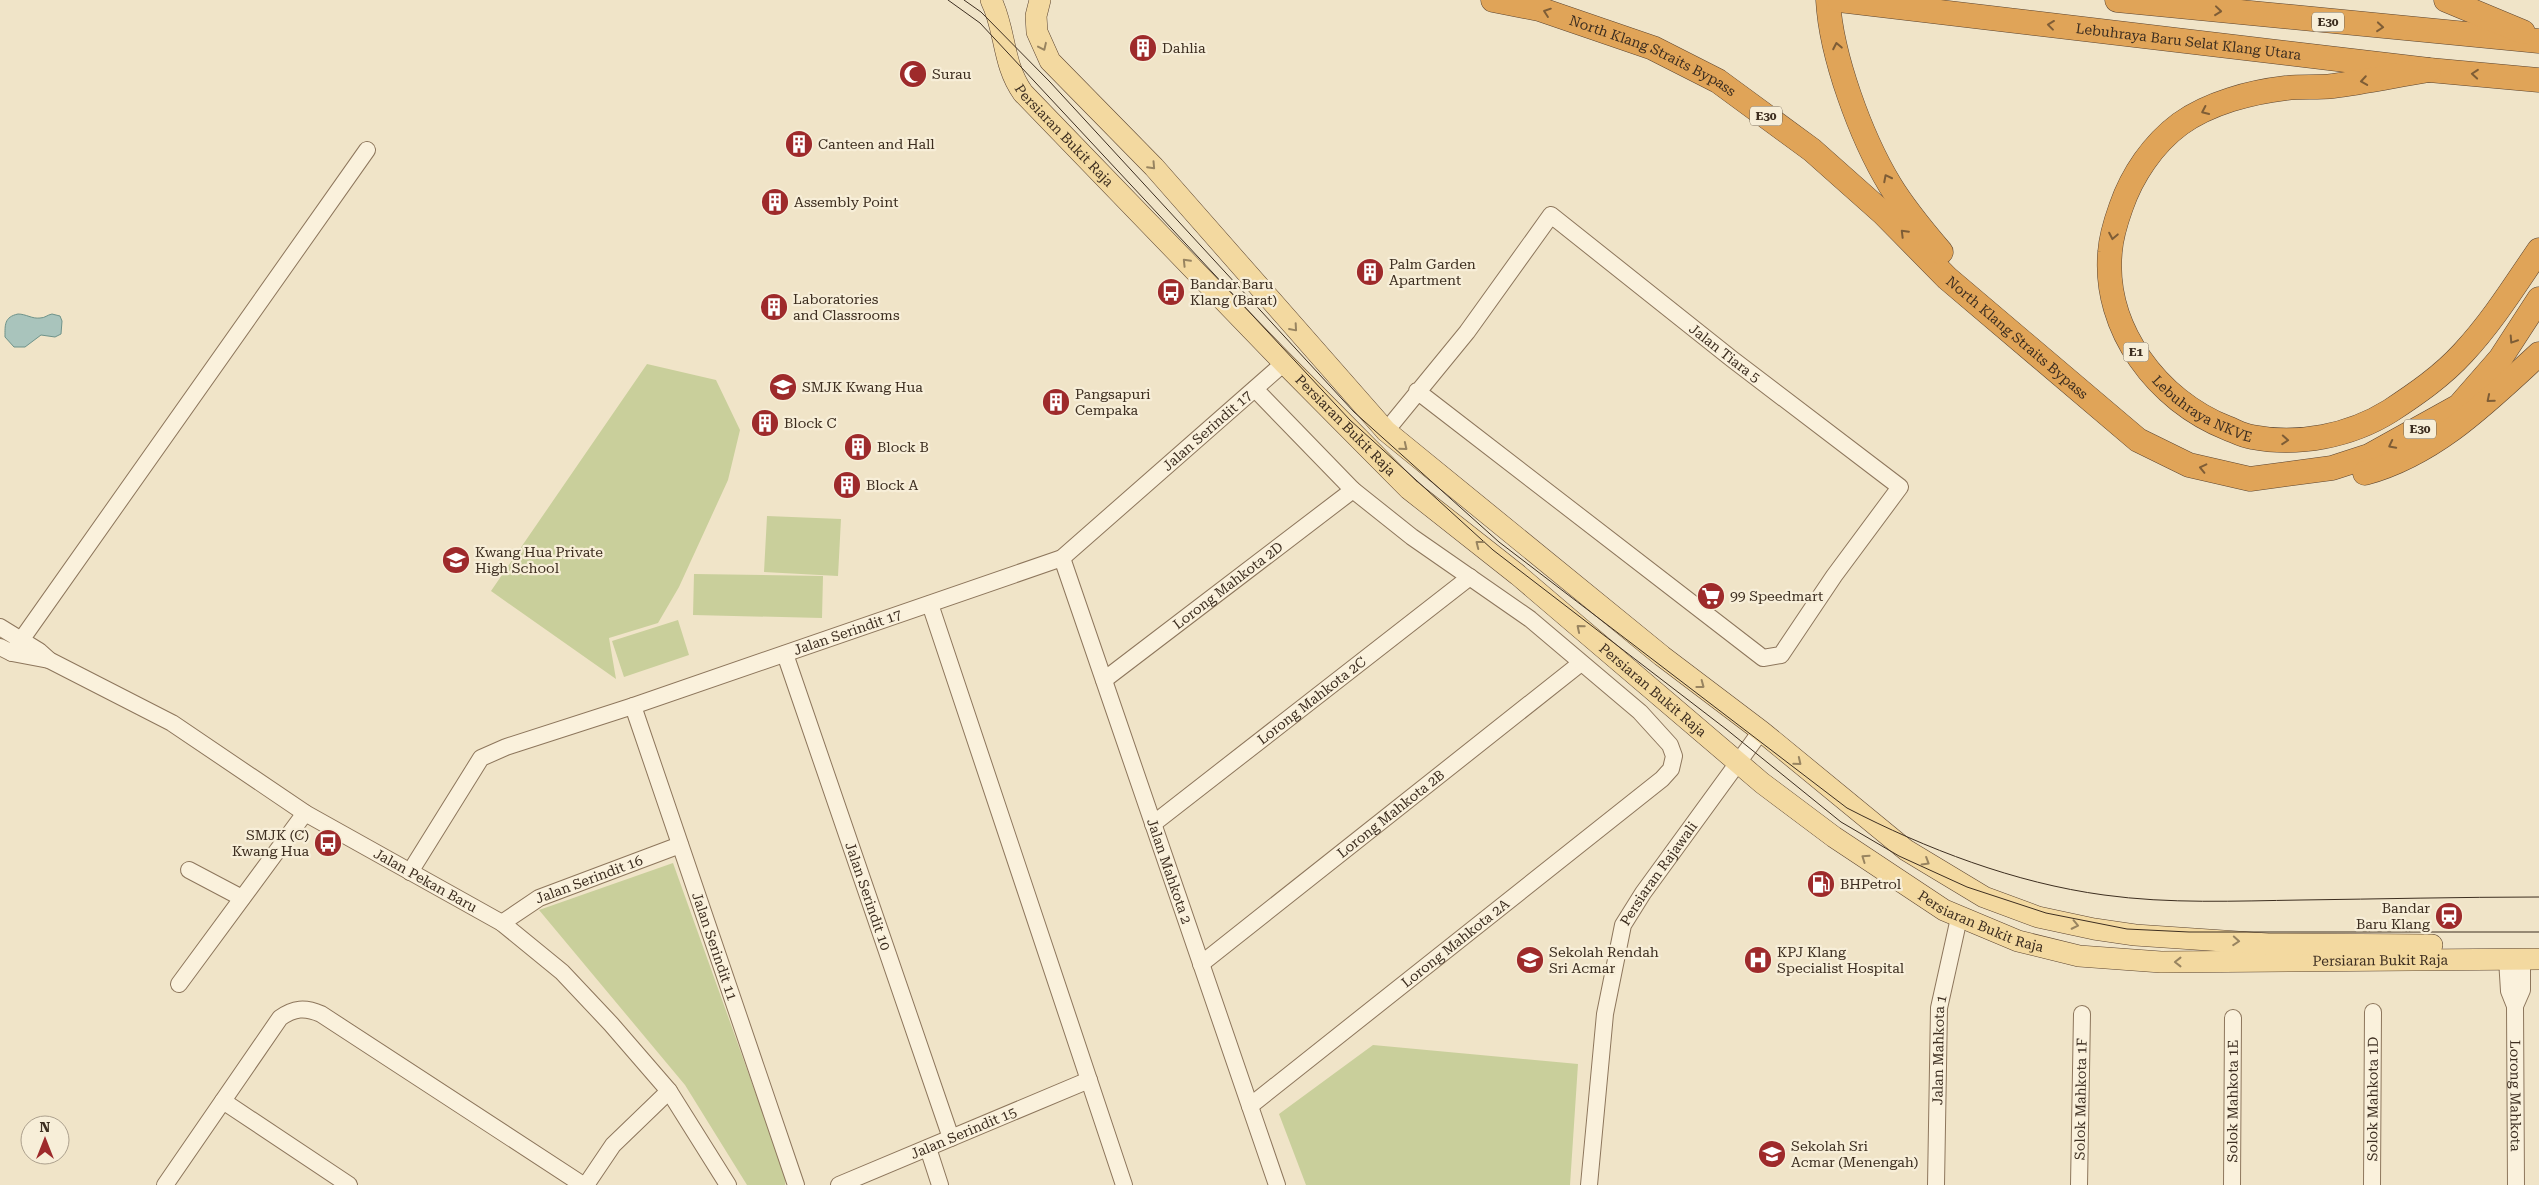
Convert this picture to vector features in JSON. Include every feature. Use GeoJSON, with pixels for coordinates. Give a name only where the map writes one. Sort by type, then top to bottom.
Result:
{"type":"FeatureCollection","features":[{"type":"Feature","properties":{"kind":"highway","name":"North Klang Straits Bypass"},"geometry":{"type":"LineString","coordinates":[[1493,0],[1538,9],[1654,48],[1718,81],[1812,150],[1884,214],[1947,278],[2138,440],[2189,465],[2250,479],[2332,468],[2369,456],[2458,406],[2500,359],[2539,299]]}},
{"type":"Feature","properties":{"kind":"highway"},"geometry":{"type":"LineString","coordinates":[[1828,0],[1838,54],[1849,91],[1864,133],[1890,185],[1989,315]]}},
{"type":"Feature","properties":{"kind":"highway","name":"Lebuhraya Baru Selat Klang Utara"},"geometry":{"type":"LineString","coordinates":[[1839,0],[2429,70],[2539,80]]}},
{"type":"Feature","properties":{"kind":"highway","name":"E30"},"geometry":{"type":"LineString","coordinates":[[2118,0],[2539,42]]}},
{"type":"Feature","properties":{"kind":"highway"},"geometry":{"type":"LineString","coordinates":[[2446,0],[2511,28],[2539,37]]}},
{"type":"Feature","properties":{"kind":"highway","name":"Lebuhraya NKVE"},"geometry":{"type":"LineString","coordinates":[[2429,70],[2331,86],[2288,88],[2259,92],[2205,110],[2180,125],[2158,145],[2139,169],[2124,198],[2110,252],[2111,282],[2117,316],[2130,344],[2170,394],[2209,421],[2249,437],[2291,441],[2328,436],[2388,412],[2431,382],[2462,354],[2492,318],[2539,250]]}},
{"type":"Feature","properties":{"kind":"highway"},"geometry":{"type":"LineString","coordinates":[[2250,479],[2295,484],[2321,482],[2374,470],[2399,460],[2447,435],[2539,354]]}},
{"type":"Feature","properties":{"kind":"main road","name":"Persiaran Bukit Raja"},"geometry":{"type":"LineString","coordinates":[[995,4],[1006,61],[1013,79],[1023,93],[1284,363],[1409,489],[1518,575],[1737,762],[1834,837],[1922,897],[1959,918],[2018,941],[2079,956],[2161,962],[2522,959]]}},
{"type":"Feature","properties":{"kind":"main road","name":"Persiaran Bukit Raja"},"geometry":{"type":"LineString","coordinates":[[1037,5],[1037,32],[1050,61],[1154,167],[1386,432],[1662,656],[1761,731],[1906,850],[1984,896],[2038,917],[2135,935],[2268,944],[2362,946],[2539,944]]}},
{"type":"Feature","properties":{"kind":"street"},"geometry":{"type":"LineString","coordinates":[[6,650],[20,638],[367,150]]}},
{"type":"Feature","properties":{"kind":"street","name":"Jalan Tiara 5"},"geometry":{"type":"LineString","coordinates":[[1552,215],[1732,359],[1900,487],[1834,576],[1781,655],[1763,658],[1417,391],[1471,326],[1552,215]]}},
{"type":"Feature","properties":{"kind":"street","name":"Jalan Serindit 17"},"geometry":{"type":"LineString","coordinates":[[410,872],[481,758],[506,747],[633,706],[1062,558],[1284,363]]}},
{"type":"Feature","properties":{"kind":"street"},"geometry":{"type":"LineString","coordinates":[[1255,389],[1353,490],[1412,537],[1530,618],[1581,663]]}},
{"type":"Feature","properties":{"kind":"street"},"geometry":{"type":"LineString","coordinates":[[1386,432],[1417,391]]}},
{"type":"Feature","properties":{"kind":"street","name":"Lorong Mahkota 2D"},"geometry":{"type":"LineString","coordinates":[[1104,680],[1353,490]]}},
{"type":"Feature","properties":{"kind":"street","name":"Jalan Mahkota 2"},"geometry":{"type":"LineString","coordinates":[[1062,558],[1277,1185]]}},
{"type":"Feature","properties":{"kind":"street","name":"Lorong Mahkota 2C"},"geometry":{"type":"LineString","coordinates":[[1153,824],[1470,577]]}},
{"type":"Feature","properties":{"kind":"street"},"geometry":{"type":"LineString","coordinates":[[930,604],[1124,1185]]}},
{"type":"Feature","properties":{"kind":"street","name":"Jalan Pekan Baru"},"geometry":{"type":"LineString","coordinates":[[0,627],[20,638],[50,660],[172,723],[305,813],[502,923],[562,972],[611,1024],[669,1092],[728,1185]]}},
{"type":"Feature","properties":{"kind":"street","name":"Jalan Pekan Baru"},"geometry":{"type":"LineString","coordinates":[[6,650],[50,660]]}},
{"type":"Feature","properties":{"kind":"street","name":"Jalan Serindit 10"},"geometry":{"type":"LineString","coordinates":[[785,654],[951,1138]]}},
{"type":"Feature","properties":{"kind":"street","name":"Lorong Mahkota 2A"},"geometry":{"type":"LineString","coordinates":[[1250,1106],[1662,779],[1671,769],[1674,756],[1670,745],[1640,712],[1581,663]]}},
{"type":"Feature","properties":{"kind":"street","name":"Lorong Mahkota 2B"},"geometry":{"type":"LineString","coordinates":[[1201,964],[1581,663]]}},
{"type":"Feature","properties":{"kind":"street","name":"Jalan Serindit 11"},"geometry":{"type":"LineString","coordinates":[[633,706],[796,1185]]}},
{"type":"Feature","properties":{"kind":"street","name":"Persiaran Rajawali"},"geometry":{"type":"LineString","coordinates":[[1589,1185],[1606,1014],[1623,925],[1737,762],[1761,731]]}},
{"type":"Feature","properties":{"kind":"street"},"geometry":{"type":"LineString","coordinates":[[179,984],[305,813]]}},
{"type":"Feature","properties":{"kind":"street","name":"Jalan Serindit 16"},"geometry":{"type":"LineString","coordinates":[[502,923],[539,898],[680,845]]}},
{"type":"Feature","properties":{"kind":"street"},"geometry":{"type":"LineString","coordinates":[[189,870],[242,898]]}},
{"type":"Feature","properties":{"kind":"street","name":"Jalan Mahkota 1"},"geometry":{"type":"LineString","coordinates":[[1936,1185],[1938,1008],[1959,918]]}},
{"type":"Feature","properties":{"kind":"street","name":"Lorong Mahkota"},"geometry":{"type":"LineString","coordinates":[[2516,1185],[2515,1006],[2522,990],[2522,959]]}},
{"type":"Feature","properties":{"kind":"street"},"geometry":{"type":"LineString","coordinates":[[165,1185],[280,1018],[300,1008],[311,1009],[321,1014],[585,1185],[613,1145],[669,1092]]}},
{"type":"Feature","properties":{"kind":"street","name":"Solok Mahkota 1D"},"geometry":{"type":"LineString","coordinates":[[2372,1185],[2373,1012]]}},
{"type":"Feature","properties":{"kind":"street","name":"Solok Mahkota 1F"},"geometry":{"type":"LineString","coordinates":[[2079,1185],[2082,1014]]}},
{"type":"Feature","properties":{"kind":"street","name":"Solok Mahkota 1E"},"geometry":{"type":"LineString","coordinates":[[2232,1018],[2232,1185]]}},
{"type":"Feature","properties":{"kind":"street","name":"Jalan Serindit 15"},"geometry":{"type":"LineString","coordinates":[[839,1185],[1089,1080]]}},
{"type":"Feature","properties":{"kind":"street"},"geometry":{"type":"LineString","coordinates":[[223,1101],[350,1185]]}},
{"type":"Feature","properties":{"kind":"street"},"geometry":{"type":"LineString","coordinates":[[928,1148],[940,1185]]}},
{"type":"Feature","properties":{"kind":"green space"},"geometry":{"type":"Polygon","coordinates":[[[647,364],[716,380],[740,430],[728,480],[679,587],[658,623],[609,638],[616,679],[491,591],[647,364]]]}},
{"type":"Feature","properties":{"kind":"green space"},"geometry":{"type":"Polygon","coordinates":[[[767,516],[841,519],[838,576],[764,572],[767,516]]]}},
{"type":"Feature","properties":{"kind":"green space"},"geometry":{"type":"Polygon","coordinates":[[[694,574],[823,576],[822,618],[693,615],[694,574]]]}},
{"type":"Feature","properties":{"kind":"green space"},"geometry":{"type":"Polygon","coordinates":[[[678,620],[689,655],[624,677],[612,641],[678,620]]]}},
{"type":"Feature","properties":{"kind":"green space"},"geometry":{"type":"Polygon","coordinates":[[[673,863],[786,1178],[785,1185],[747,1185],[685,1085],[539,910],[673,863]]]}},
{"type":"Feature","properties":{"kind":"green space"},"geometry":{"type":"Polygon","coordinates":[[[1373,1045],[1578,1064],[1570,1185],[1306,1185],[1279,1114],[1373,1045]]]}},
{"type":"Feature","properties":{"kind":"water"},"geometry":{"type":"Polygon","coordinates":[[[18,314],[37,318],[43,318],[52,314],[60,316],[62,321],[61,334],[55,337],[41,335],[25,347],[14,347],[5,337],[5,325],[10,317],[18,314]]]}},
{"type":"Feature","properties":{"kind":"tram line"},"geometry":{"type":"LineString","coordinates":[[948,0],[980,23],[1350,420],[1493,550],[1726,729],[1841,822],[1899,856],[1967,887],[2046,913],[2127,929],[2189,932],[2539,932]]}},
{"type":"Feature","properties":{"kind":"tram line"},"geometry":{"type":"LineString","coordinates":[[964,0],[981,12],[1050,82],[1354,412],[1499,542],[1847,808],[1908,837],[2004,873],[2037,882],[2104,895],[2153,900],[2202,901],[2539,897]]}},
{"type":"Feature","properties":{"kind":"place","name":"Dahlia"},"geometry":{"type":"Point","coordinates":[1143,48]}},
{"type":"Feature","properties":{"kind":"place","name":"Surau"},"geometry":{"type":"Point","coordinates":[913,74]}},
{"type":"Feature","properties":{"kind":"place","name":"Canteen and Hall"},"geometry":{"type":"Point","coordinates":[799,144]}},
{"type":"Feature","properties":{"kind":"place","name":"Assembly Point"},"geometry":{"type":"Point","coordinates":[775,202]}},
{"type":"Feature","properties":{"kind":"place","name":"Palm Garden Apartment"},"geometry":{"type":"Point","coordinates":[1370,272]}},
{"type":"Feature","properties":{"kind":"place","name":"Bandar Baru Klang (Barat)"},"geometry":{"type":"Point","coordinates":[1171,292]}},
{"type":"Feature","properties":{"kind":"place","name":"Laboratories and Classrooms"},"geometry":{"type":"Point","coordinates":[774,307]}},
{"type":"Feature","properties":{"kind":"place","name":"SMJK Kwang Hua"},"geometry":{"type":"Point","coordinates":[783,387]}},
{"type":"Feature","properties":{"kind":"place","name":"Pangsapuri Cempaka"},"geometry":{"type":"Point","coordinates":[1056,402]}},
{"type":"Feature","properties":{"kind":"place","name":"Block C"},"geometry":{"type":"Point","coordinates":[765,423]}},
{"type":"Feature","properties":{"kind":"place","name":"Block B"},"geometry":{"type":"Point","coordinates":[858,447]}},
{"type":"Feature","properties":{"kind":"place","name":"Block A"},"geometry":{"type":"Point","coordinates":[847,485]}},
{"type":"Feature","properties":{"kind":"place","name":"Kwang Hua Private High School"},"geometry":{"type":"Point","coordinates":[456,560]}},
{"type":"Feature","properties":{"kind":"place","name":"99 Speedmart"},"geometry":{"type":"Point","coordinates":[1711,596]}},
{"type":"Feature","properties":{"kind":"place","name":"SMJK (C) Kwang Hua"},"geometry":{"type":"Point","coordinates":[328,843]}},
{"type":"Feature","properties":{"kind":"place","name":"BHPetrol"},"geometry":{"type":"Point","coordinates":[1821,884]}},
{"type":"Feature","properties":{"kind":"place","name":"Bandar Baru Klang"},"geometry":{"type":"Point","coordinates":[2449,916]}},
{"type":"Feature","properties":{"kind":"place","name":"Sekolah Rendah Sri Acmar"},"geometry":{"type":"Point","coordinates":[1530,960]}},
{"type":"Feature","properties":{"kind":"place","name":"KPJ Klang Specialist Hospital"},"geometry":{"type":"Point","coordinates":[1758,960]}},
{"type":"Feature","properties":{"kind":"place","name":"Sekolah Sri Acmar (Menengah)"},"geometry":{"type":"Point","coordinates":[1772,1154]}}]}
